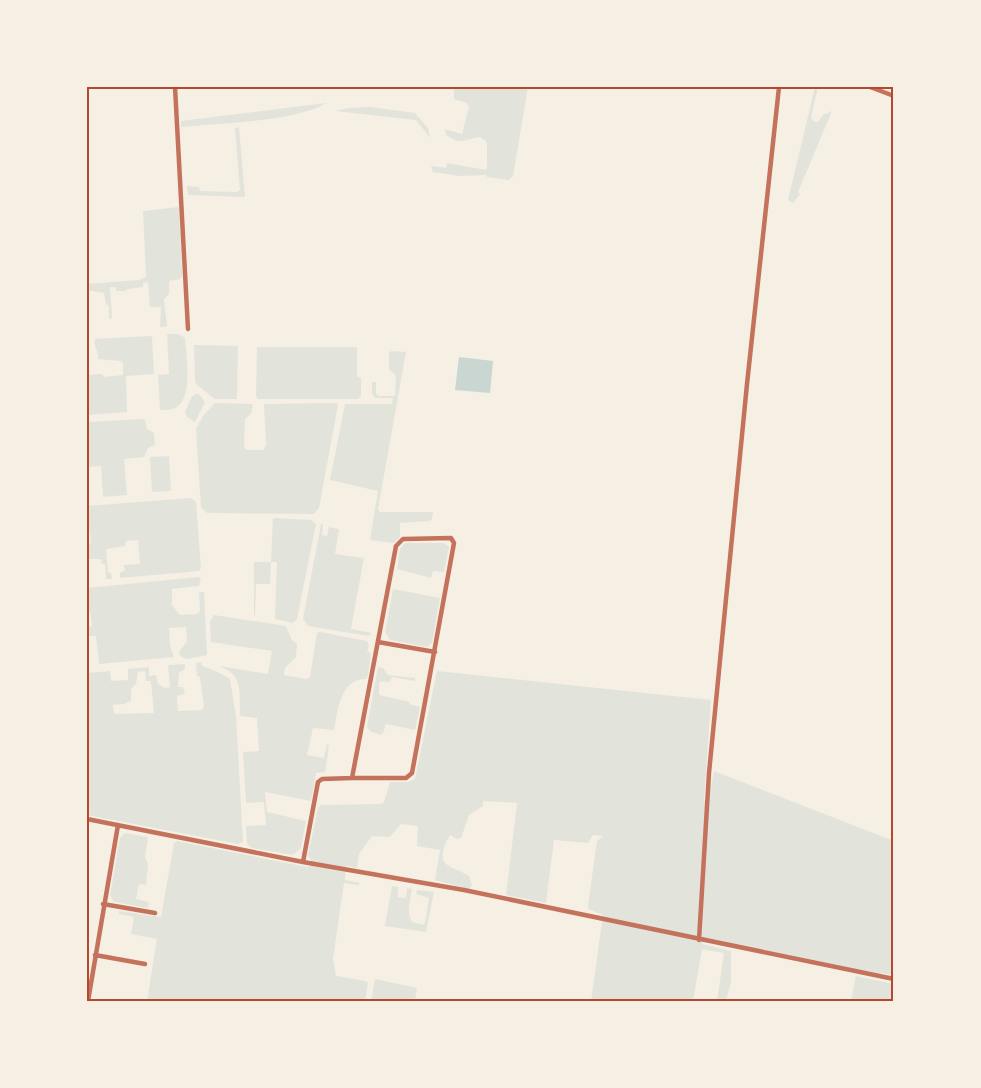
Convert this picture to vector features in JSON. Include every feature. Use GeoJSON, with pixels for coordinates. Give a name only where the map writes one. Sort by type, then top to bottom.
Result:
{"type":"FeatureCollection","features":[{"type":"Feature","properties":{"kind":"street"},"geometry":{"type":"LineString","coordinates":[[175,87],[188,329]]}},
{"type":"Feature","properties":{"kind":"street"},"geometry":{"type":"LineString","coordinates":[[699,940],[710,761],[748,372],[779,87]]}},
{"type":"Feature","properties":{"kind":"street"},"geometry":{"type":"LineString","coordinates":[[870,87],[894,96]]}},
{"type":"Feature","properties":{"kind":"street"},"geometry":{"type":"LineString","coordinates":[[303,862],[318,782],[322,779],[406,778],[412,773],[454,543],[451,538],[403,538],[396,546],[352,778]]}},
{"type":"Feature","properties":{"kind":"street"},"geometry":{"type":"LineString","coordinates":[[378,642],[435,652]]}},
{"type":"Feature","properties":{"kind":"street"},"geometry":{"type":"LineString","coordinates":[[87,819],[303,862],[464,890],[894,980]]}},
{"type":"Feature","properties":{"kind":"street"},"geometry":{"type":"LineString","coordinates":[[88,1001],[118,825]]}},
{"type":"Feature","properties":{"kind":"street"},"geometry":{"type":"LineString","coordinates":[[103,904],[154,913]]}},
{"type":"Feature","properties":{"kind":"street"},"geometry":{"type":"LineString","coordinates":[[95,955],[145,963]]}},
{"type":"Feature","properties":{"kind":"shaded area"},"geometry":{"type":"Polygon","coordinates":[[[454,87],[528,87],[513,176],[509,180],[486,175],[460,176],[433,172],[431,166],[446,168],[447,163],[486,170],[487,167],[487,142],[480,137],[459,141],[446,135],[445,129],[462,134],[469,107],[467,103],[454,99],[454,87]]]}},
{"type":"Feature","properties":{"kind":"shaded area"},"geometry":{"type":"Polygon","coordinates":[[[815,87],[818,87],[811,117],[813,121],[818,122],[823,115],[832,111],[798,192],[800,194],[793,203],[788,200],[815,87]]]}},
{"type":"Feature","properties":{"kind":"shaded area"},"geometry":{"type":"Polygon","coordinates":[[[326,103],[313,109],[277,118],[181,127],[181,121],[326,103]]]}},
{"type":"Feature","properties":{"kind":"shaded area"},"geometry":{"type":"Polygon","coordinates":[[[370,107],[415,113],[428,128],[430,138],[416,120],[335,111],[370,107]]]}},
{"type":"Feature","properties":{"kind":"shaded area"},"geometry":{"type":"Polygon","coordinates":[[[239,127],[245,197],[188,195],[187,186],[199,187],[200,191],[237,192],[240,190],[235,128],[239,127]]]}},
{"type":"Feature","properties":{"kind":"shaded area"},"geometry":{"type":"Polygon","coordinates":[[[179,207],[182,276],[180,279],[169,281],[169,294],[164,299],[167,326],[160,327],[161,307],[150,307],[148,282],[143,283],[143,287],[125,291],[116,291],[115,287],[110,287],[112,318],[109,319],[109,306],[106,304],[104,293],[87,290],[87,284],[139,280],[146,277],[143,211],[179,207]]]}},
{"type":"Feature","properties":{"kind":"shaded area"},"geometry":{"type":"Polygon","coordinates":[[[167,334],[179,334],[185,338],[187,386],[181,403],[173,409],[160,410],[158,375],[169,374],[167,334]]]}},
{"type":"Feature","properties":{"kind":"shaded area"},"geometry":{"type":"Polygon","coordinates":[[[152,336],[154,374],[126,376],[127,412],[87,415],[87,365],[89,375],[102,374],[104,377],[123,375],[123,363],[120,361],[98,359],[95,339],[152,336]]]}},
{"type":"Feature","properties":{"kind":"shaded area"},"geometry":{"type":"Polygon","coordinates":[[[194,345],[238,346],[237,399],[215,399],[197,385],[194,345]]]}},
{"type":"Feature","properties":{"kind":"shaded area"},"geometry":{"type":"Polygon","coordinates":[[[257,347],[357,347],[357,376],[361,378],[361,396],[358,399],[258,399],[256,396],[257,347]]]}},
{"type":"Feature","properties":{"kind":"shaded area"},"geometry":{"type":"Polygon","coordinates":[[[391,351],[406,352],[378,509],[380,512],[433,512],[432,519],[429,521],[400,523],[400,537],[394,543],[370,540],[378,491],[330,480],[345,404],[392,404],[393,398],[375,398],[372,394],[372,382],[376,382],[378,396],[395,396],[396,376],[389,369],[391,351]]]}},
{"type":"Feature","properties":{"kind":"shaded area"},"geometry":{"type":"Polygon","coordinates":[[[459,357],[493,361],[490,393],[455,390],[459,357]]]}},
{"type":"Feature","properties":{"kind":"shaded area"},"geometry":{"type":"Polygon","coordinates":[[[198,393],[205,402],[195,422],[187,417],[185,412],[192,396],[198,393]]]}},
{"type":"Feature","properties":{"kind":"shaded area"},"geometry":{"type":"Polygon","coordinates":[[[215,403],[253,404],[251,414],[245,419],[244,447],[247,450],[263,450],[266,445],[264,404],[337,403],[319,508],[314,514],[207,513],[201,507],[196,429],[203,416],[215,403]]]}},
{"type":"Feature","properties":{"kind":"shaded area"},"geometry":{"type":"Polygon","coordinates":[[[143,419],[147,429],[154,433],[155,445],[148,448],[144,457],[124,459],[127,495],[103,497],[101,466],[87,467],[87,422],[143,419]]]}},
{"type":"Feature","properties":{"kind":"shaded area"},"geometry":{"type":"Polygon","coordinates":[[[169,456],[171,491],[152,492],[150,457],[169,456]]]}},
{"type":"Feature","properties":{"kind":"shaded area"},"geometry":{"type":"Polygon","coordinates":[[[191,498],[196,502],[201,568],[199,571],[120,578],[120,573],[125,570],[124,565],[140,564],[138,540],[126,541],[125,546],[106,549],[108,572],[111,573],[112,579],[106,579],[105,564],[102,564],[101,559],[87,559],[87,544],[91,543],[89,525],[87,525],[87,506],[191,498]]]}},
{"type":"Feature","properties":{"kind":"shaded area"},"geometry":{"type":"Polygon","coordinates":[[[273,518],[311,520],[316,524],[297,619],[293,623],[275,619],[277,562],[271,562],[273,518]]]}},
{"type":"Feature","properties":{"kind":"shaded area"},"geometry":{"type":"Polygon","coordinates":[[[321,524],[323,524],[322,535],[327,536],[329,527],[339,529],[335,554],[364,558],[351,629],[372,633],[368,636],[308,626],[303,619],[321,524]]]}},
{"type":"Feature","properties":{"kind":"shaded area"},"geometry":{"type":"Polygon","coordinates":[[[405,543],[444,543],[449,547],[444,572],[433,571],[431,578],[397,569],[400,549],[405,543]]]}},
{"type":"Feature","properties":{"kind":"shaded area"},"geometry":{"type":"Polygon","coordinates":[[[254,562],[271,562],[270,584],[256,584],[255,616],[254,562]]]}},
{"type":"Feature","properties":{"kind":"shaded area"},"geometry":{"type":"Polygon","coordinates":[[[201,578],[199,586],[172,589],[172,605],[180,615],[197,614],[200,611],[199,592],[204,592],[207,655],[187,659],[180,656],[179,652],[187,641],[186,627],[169,628],[170,645],[174,657],[99,664],[96,636],[89,636],[87,627],[92,626],[90,611],[88,611],[87,588],[201,578]]]}},
{"type":"Feature","properties":{"kind":"shaded area"},"geometry":{"type":"Polygon","coordinates":[[[393,589],[440,598],[432,643],[427,647],[390,640],[385,632],[393,589]]]}},
{"type":"Feature","properties":{"kind":"shaded area"},"geometry":{"type":"Polygon","coordinates":[[[214,615],[286,626],[292,640],[297,644],[296,657],[285,668],[284,675],[307,679],[310,677],[317,633],[367,641],[369,645],[367,652],[371,653],[368,676],[366,679],[357,680],[346,690],[339,705],[334,730],[313,728],[307,755],[324,758],[327,744],[329,745],[325,772],[316,773],[311,801],[265,792],[267,812],[306,821],[301,848],[293,855],[252,848],[247,844],[246,826],[266,825],[264,802],[246,803],[243,752],[259,751],[257,718],[240,716],[240,692],[236,679],[233,674],[219,666],[268,674],[272,651],[211,642],[210,622],[214,615]]]}},
{"type":"Feature","properties":{"kind":"shaded area"},"geometry":{"type":"Polygon","coordinates":[[[201,662],[202,666],[230,679],[236,716],[243,842],[238,844],[87,815],[87,673],[110,671],[111,681],[128,680],[128,669],[149,667],[149,676],[156,675],[158,684],[165,688],[170,687],[168,665],[185,664],[185,669],[179,673],[178,687],[183,687],[185,694],[177,696],[178,711],[201,710],[204,707],[196,663],[201,662]],[[145,671],[138,672],[136,684],[131,689],[131,701],[113,705],[114,714],[154,713],[151,681],[146,681],[145,671]]]}},
{"type":"Feature","properties":{"kind":"shaded area"},"geometry":{"type":"Polygon","coordinates":[[[378,667],[383,668],[388,675],[415,678],[415,681],[392,677],[390,682],[381,681],[379,695],[410,702],[409,704],[420,707],[415,730],[386,724],[380,735],[370,731],[367,727],[378,667]]]}},
{"type":"Feature","properties":{"kind":"shaded area"},"geometry":{"type":"Polygon","coordinates":[[[437,671],[711,700],[704,801],[708,800],[714,771],[894,841],[894,975],[858,970],[706,939],[702,944],[731,951],[731,982],[726,1001],[717,1001],[724,953],[702,949],[693,1001],[591,1001],[603,915],[588,909],[588,905],[597,841],[603,836],[593,835],[588,843],[554,840],[546,903],[506,895],[517,803],[483,801],[483,806],[469,815],[461,838],[457,839],[450,835],[443,853],[446,864],[469,876],[472,885],[469,889],[435,880],[440,850],[417,846],[418,826],[401,824],[390,837],[372,836],[359,854],[357,868],[346,866],[345,880],[359,883],[359,885],[344,883],[333,959],[336,976],[368,983],[365,1001],[147,1001],[157,939],[131,934],[134,917],[119,914],[119,911],[161,917],[174,843],[177,841],[310,866],[311,860],[308,855],[318,808],[321,805],[381,804],[384,802],[390,782],[409,782],[415,779],[437,671]]]}},
{"type":"Feature","properties":{"kind":"shaded area"},"geometry":{"type":"Polygon","coordinates":[[[125,833],[148,837],[145,857],[148,864],[146,885],[139,884],[136,899],[149,902],[148,908],[114,902],[110,895],[120,838],[125,833]]]}},
{"type":"Feature","properties":{"kind":"shaded area"},"geometry":{"type":"Polygon","coordinates":[[[392,886],[398,887],[398,897],[406,898],[407,888],[412,889],[409,906],[410,918],[412,922],[423,925],[429,898],[416,894],[417,890],[434,892],[426,932],[385,926],[392,886]]]}},
{"type":"Feature","properties":{"kind":"shaded area"},"geometry":{"type":"Polygon","coordinates":[[[856,976],[894,984],[894,1001],[851,1001],[856,976]]]}},
{"type":"Feature","properties":{"kind":"shaded area"},"geometry":{"type":"Polygon","coordinates":[[[375,979],[417,988],[415,1001],[371,1001],[375,979]]]}}]}
